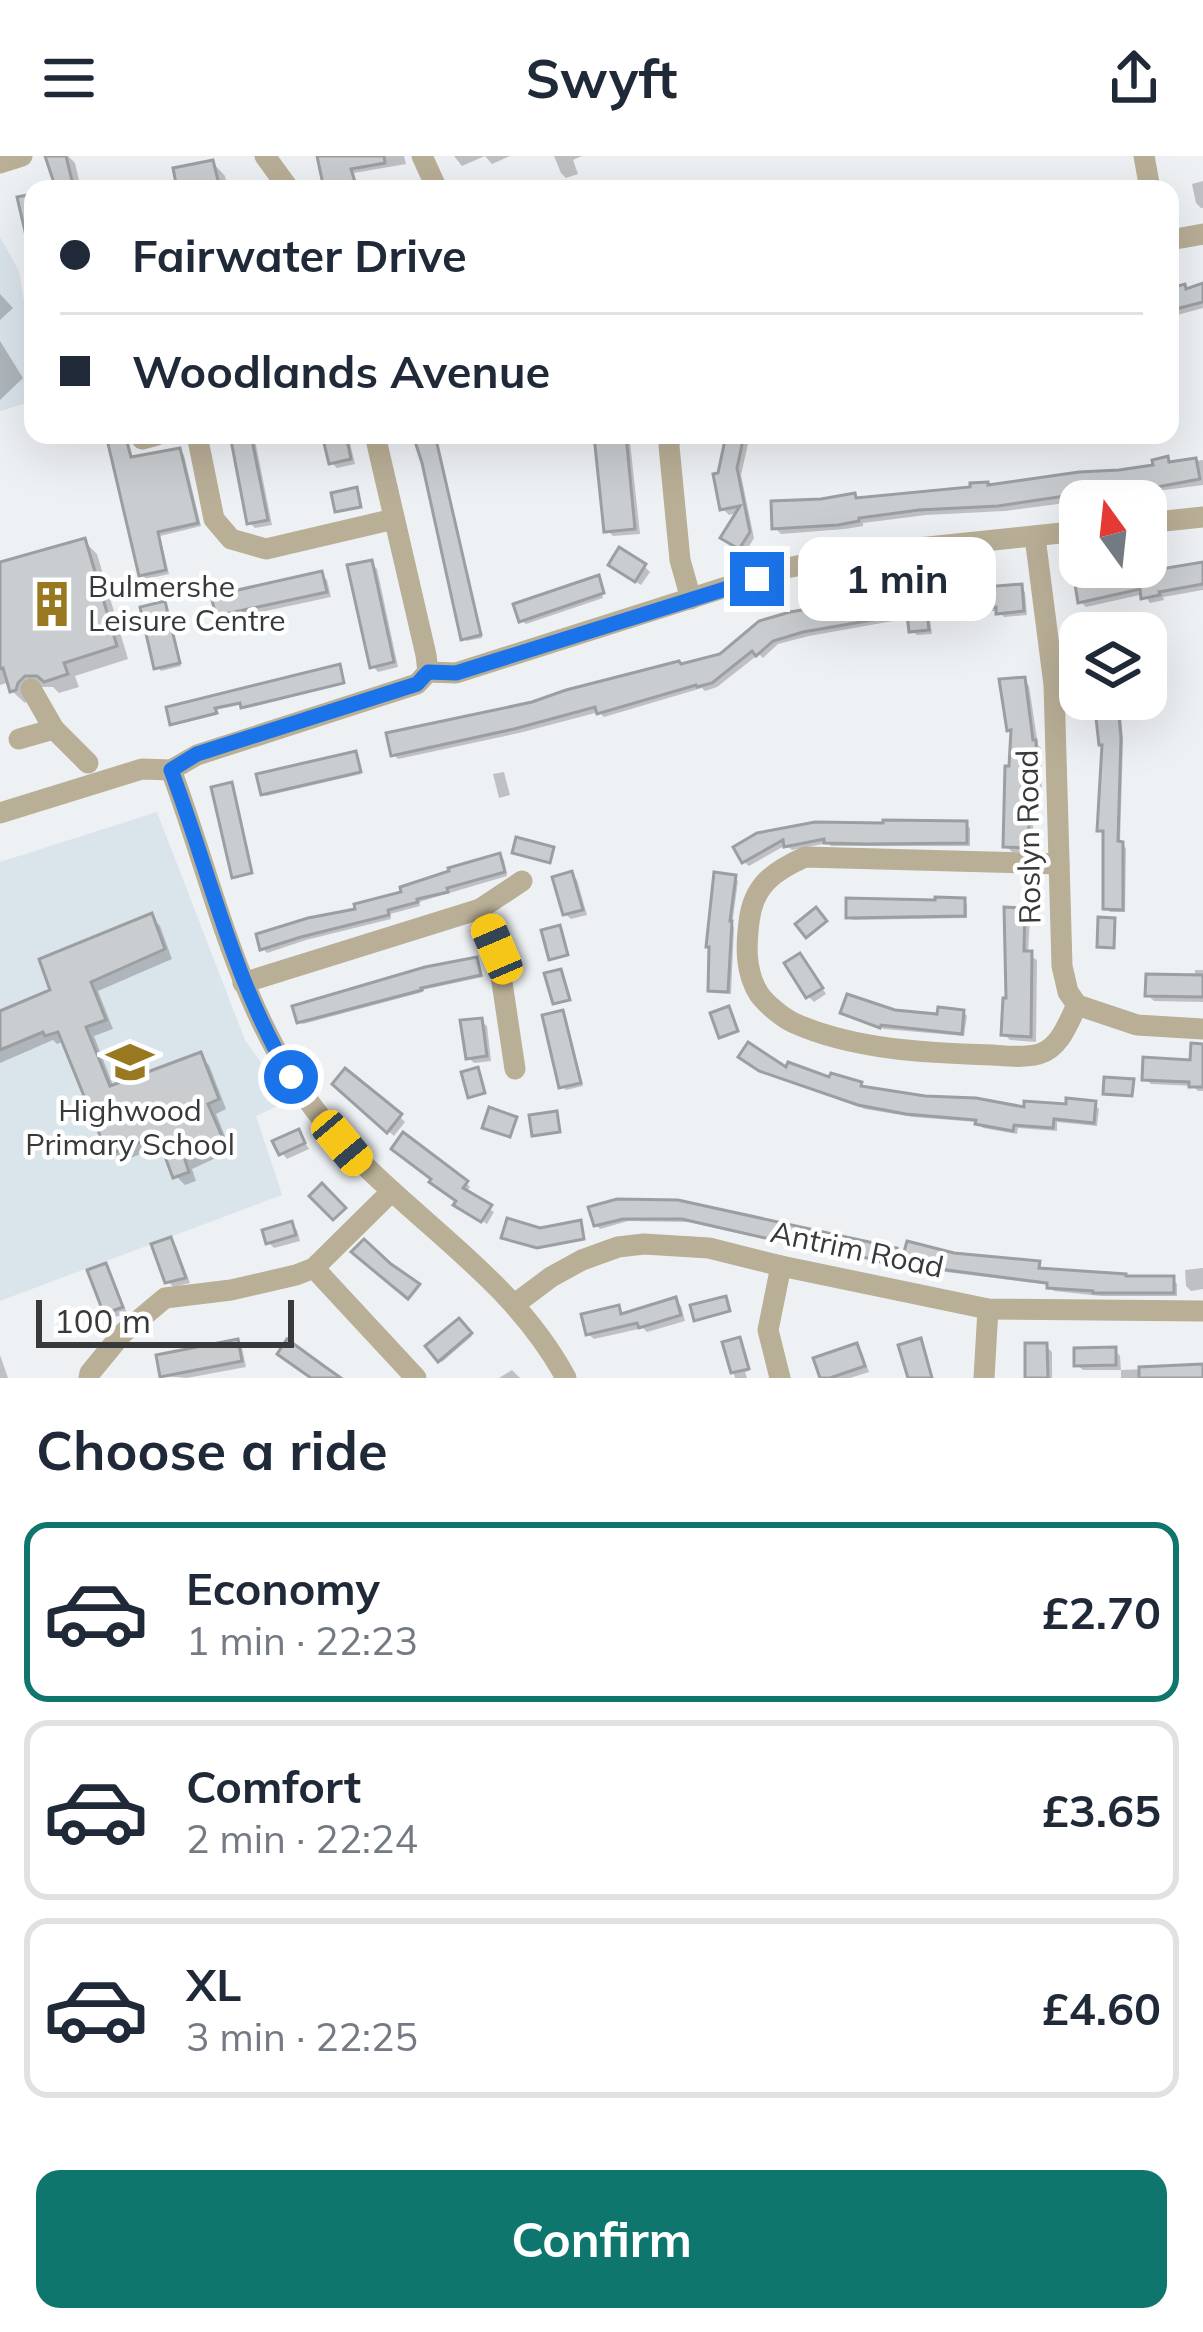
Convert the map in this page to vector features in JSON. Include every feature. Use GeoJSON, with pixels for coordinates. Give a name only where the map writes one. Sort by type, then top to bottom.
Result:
{"type":"FeatureCollection","features":[{"type":"Feature","properties":{"kind":"street"},"geometry":{"type":"LineString","coordinates":[[0,163],[22,156]]}},
{"type":"Feature","properties":{"kind":"street"},"geometry":{"type":"LineString","coordinates":[[199,444],[214,519],[231,539],[266,549],[394,519]]}},
{"type":"Feature","properties":{"kind":"street"},"geometry":{"type":"LineString","coordinates":[[0,813],[142,769],[171,770],[197,754],[417,684],[428,672],[427,655],[377,444]]}},
{"type":"Feature","properties":{"kind":"street"},"geometry":{"type":"LineString","coordinates":[[669,444],[680,560],[691,599]]}},
{"type":"Feature","properties":{"kind":"street"},"geometry":{"type":"LineString","coordinates":[[1167,521],[1203,517]]}},
{"type":"Feature","properties":{"kind":"street"},"geometry":{"type":"LineString","coordinates":[[428,672],[456,673],[810,563],[1059,533]]}},
{"type":"Feature","properties":{"kind":"street","name":"Roslyn Road"},"geometry":{"type":"LineString","coordinates":[[1035,536],[1054,685],[1062,966],[1068,992],[1077,1005]]}},
{"type":"Feature","properties":{"kind":"street"},"geometry":{"type":"LineString","coordinates":[[31,689],[54,729],[88,763]]}},
{"type":"Feature","properties":{"kind":"street"},"geometry":{"type":"LineString","coordinates":[[19,739],[54,729]]}},
{"type":"Feature","properties":{"kind":"street"},"geometry":{"type":"LineString","coordinates":[[171,770],[243,983],[297,1088],[361,1165],[475,1263],[515,1304],[566,1378]]}},
{"type":"Feature","properties":{"kind":"street"},"geometry":{"type":"LineString","coordinates":[[1059,864],[805,857],[773,871],[751,907],[745,952],[759,993],[788,1021],[826,1035],[954,1054],[1040,1054],[1057,1043],[1077,1005],[1137,1025],[1203,1029]]}},
{"type":"Feature","properties":{"kind":"street"},"geometry":{"type":"LineString","coordinates":[[243,983],[480,909],[521,881]]}},
{"type":"Feature","properties":{"kind":"street"},"geometry":{"type":"LineString","coordinates":[[480,909],[497,949],[515,1069]]}},
{"type":"Feature","properties":{"kind":"street"},"geometry":{"type":"LineString","coordinates":[[89,1378],[122,1334],[165,1298],[259,1284],[314,1268],[391,1192]]}},
{"type":"Feature","properties":{"kind":"street","name":"Antrim Road"},"geometry":{"type":"LineString","coordinates":[[515,1304],[582,1260],[644,1244],[710,1247],[988,1309],[1203,1311]]}},
{"type":"Feature","properties":{"kind":"street"},"geometry":{"type":"LineString","coordinates":[[780,1378],[768,1330],[781,1266]]}},
{"type":"Feature","properties":{"kind":"street"},"geometry":{"type":"LineString","coordinates":[[314,1268],[416,1378]]}},
{"type":"Feature","properties":{"kind":"street"},"geometry":{"type":"LineString","coordinates":[[984,1378],[988,1309]]}},
{"type":"Feature","properties":{"kind":"shaded area"},"geometry":{"type":"Polygon","coordinates":[[[0,237],[19,271],[24,301],[24,404],[0,411],[0,237]]]}},
{"type":"Feature","properties":{"kind":"shaded area","name":"Highwood Primary School"},"geometry":{"type":"Polygon","coordinates":[[[157,812],[245,1040],[288,1101],[256,1116],[282,1195],[0,1301],[0,862],[157,812]]]}},
{"type":"Feature","properties":{"kind":"building"},"geometry":{"type":"Polygon","coordinates":[[[45,156],[66,156],[72,180],[53,180],[45,156]]]}},
{"type":"Feature","properties":{"kind":"building"},"geometry":{"type":"Polygon","coordinates":[[[317,156],[384,156],[385,163],[351,169],[354,180],[322,180],[317,156]]]}},
{"type":"Feature","properties":{"kind":"building"},"geometry":{"type":"Polygon","coordinates":[[[213,160],[218,180],[175,180],[173,168],[213,160]]]}},
{"type":"Feature","properties":{"kind":"building"},"geometry":{"type":"Polygon","coordinates":[[[24,196],[24,227],[17,197],[24,196]]]}},
{"type":"Feature","properties":{"kind":"building"},"geometry":{"type":"Polygon","coordinates":[[[1203,283],[1203,302],[1179,308],[1179,286],[1185,284],[1186,289],[1203,283]]]}},
{"type":"Feature","properties":{"kind":"building"},"geometry":{"type":"Polygon","coordinates":[[[108,444],[127,444],[131,457],[180,448],[198,523],[158,532],[166,570],[139,576],[108,444]]]}},
{"type":"Feature","properties":{"kind":"building"},"geometry":{"type":"Polygon","coordinates":[[[232,444],[253,444],[268,520],[247,524],[232,444]]]}},
{"type":"Feature","properties":{"kind":"building"},"geometry":{"type":"Polygon","coordinates":[[[324,444],[348,444],[351,459],[329,464],[324,444]]]}},
{"type":"Feature","properties":{"kind":"building"},"geometry":{"type":"Polygon","coordinates":[[[416,444],[437,444],[481,635],[461,640],[416,444]]]}},
{"type":"Feature","properties":{"kind":"building"},"geometry":{"type":"Polygon","coordinates":[[[595,444],[627,444],[635,529],[604,532],[595,444]]]}},
{"type":"Feature","properties":{"kind":"building"},"geometry":{"type":"Polygon","coordinates":[[[724,444],[742,444],[737,468],[750,532],[739,549],[720,538],[740,506],[720,510],[713,474],[718,473],[724,444]]]}},
{"type":"Feature","properties":{"kind":"building"},"geometry":{"type":"Polygon","coordinates":[[[1196,458],[1200,479],[1167,485],[1167,480],[1059,480],[1059,497],[772,529],[771,501],[970,487],[970,483],[988,485],[1153,465],[1152,460],[1196,458]]]}},
{"type":"Feature","properties":{"kind":"building"},"geometry":{"type":"Polygon","coordinates":[[[357,487],[361,507],[335,512],[331,493],[357,487]]]}},
{"type":"Feature","properties":{"kind":"building","name":"Bulmershe Leisure Centre"},"geometry":{"type":"Polygon","coordinates":[[[85,538],[117,646],[64,663],[68,674],[44,682],[37,676],[25,676],[10,692],[0,669],[0,562],[85,538]]]}},
{"type":"Feature","properties":{"kind":"building"},"geometry":{"type":"Polygon","coordinates":[[[619,547],[646,564],[635,582],[608,565],[619,547]]]}},
{"type":"Feature","properties":{"kind":"building"},"geometry":{"type":"Polygon","coordinates":[[[372,560],[394,662],[370,668],[347,565],[372,560]]]}},
{"type":"Feature","properties":{"kind":"building"},"geometry":{"type":"Polygon","coordinates":[[[1203,562],[1203,584],[1141,599],[1140,589],[1078,603],[1076,588],[1167,588],[1167,568],[1203,562]]]}},
{"type":"Feature","properties":{"kind":"building"},"geometry":{"type":"Polygon","coordinates":[[[322,571],[327,592],[216,616],[211,596],[322,571]]]}},
{"type":"Feature","properties":{"kind":"building"},"geometry":{"type":"Polygon","coordinates":[[[599,575],[604,593],[519,622],[513,604],[599,575]]]}},
{"type":"Feature","properties":{"kind":"building"},"geometry":{"type":"Polygon","coordinates":[[[1022,584],[1024,611],[996,614],[996,607],[961,608],[927,614],[929,630],[909,632],[907,614],[803,632],[773,641],[756,656],[752,651],[712,683],[597,714],[595,707],[391,756],[386,733],[720,654],[759,621],[790,612],[899,594],[1022,584]]]}},
{"type":"Feature","properties":{"kind":"building"},"geometry":{"type":"Polygon","coordinates":[[[165,601],[180,663],[154,669],[140,607],[165,601]]]}},
{"type":"Feature","properties":{"kind":"building"},"geometry":{"type":"Polygon","coordinates":[[[340,664],[344,683],[241,708],[240,703],[215,708],[217,713],[170,725],[166,707],[340,664]]]}},
{"type":"Feature","properties":{"kind":"building"},"geometry":{"type":"Polygon","coordinates":[[[1025,677],[1036,740],[1037,801],[1030,801],[1028,848],[1003,847],[1011,730],[1007,731],[999,679],[1025,677]]]}},
{"type":"Feature","properties":{"kind":"building"},"geometry":{"type":"Polygon","coordinates":[[[1096,720],[1119,720],[1118,841],[1123,842],[1123,910],[1103,909],[1103,831],[1097,831],[1096,720]]]}},
{"type":"Feature","properties":{"kind":"building"},"geometry":{"type":"Polygon","coordinates":[[[356,751],[361,772],[261,795],[256,774],[356,751]]]}},
{"type":"Feature","properties":{"kind":"building"},"geometry":{"type":"Polygon","coordinates":[[[232,782],[252,873],[232,878],[211,787],[232,782]]]}},
{"type":"Feature","properties":{"kind":"building"},"geometry":{"type":"Polygon","coordinates":[[[967,821],[967,843],[824,843],[824,839],[784,847],[783,840],[742,863],[733,847],[757,833],[815,822],[967,821]]]}},
{"type":"Feature","properties":{"kind":"building"},"geometry":{"type":"Polygon","coordinates":[[[516,837],[554,847],[550,863],[512,853],[516,837]]]}},
{"type":"Feature","properties":{"kind":"building"},"geometry":{"type":"Polygon","coordinates":[[[500,853],[505,872],[417,899],[388,910],[389,915],[260,950],[256,934],[355,909],[354,904],[401,892],[400,887],[448,868],[500,853]]]}},
{"type":"Feature","properties":{"kind":"building"},"geometry":{"type":"Polygon","coordinates":[[[572,871],[583,910],[563,915],[552,877],[572,871]]]}},
{"type":"Feature","properties":{"kind":"building"},"geometry":{"type":"Polygon","coordinates":[[[714,872],[736,875],[728,992],[708,991],[706,947],[714,872]]]}},
{"type":"Feature","properties":{"kind":"building"},"geometry":{"type":"Polygon","coordinates":[[[846,898],[965,898],[965,916],[846,918],[846,898]]]}},
{"type":"Feature","properties":{"kind":"building"},"geometry":{"type":"Polygon","coordinates":[[[816,907],[827,921],[806,938],[795,924],[816,907]]]}},
{"type":"Feature","properties":{"kind":"building"},"geometry":{"type":"Polygon","coordinates":[[[1004,907],[1025,908],[1024,951],[1032,951],[1031,1037],[1001,1035],[1006,998],[1004,907]]]}},
{"type":"Feature","properties":{"kind":"building"},"geometry":{"type":"Polygon","coordinates":[[[152,913],[165,949],[91,982],[106,1020],[86,1027],[110,1086],[201,1052],[219,1099],[208,1104],[224,1141],[185,1160],[189,1172],[173,1178],[157,1135],[108,1155],[58,1032],[45,1036],[43,1032],[0,1050],[0,1011],[50,990],[39,959],[152,913]]]}},
{"type":"Feature","properties":{"kind":"building"},"geometry":{"type":"Polygon","coordinates":[[[1098,917],[1115,918],[1114,948],[1097,947],[1098,917]]]}},
{"type":"Feature","properties":{"kind":"building"},"geometry":{"type":"Polygon","coordinates":[[[560,925],[568,955],[549,960],[541,930],[560,925]]]}},
{"type":"Feature","properties":{"kind":"building"},"geometry":{"type":"Polygon","coordinates":[[[800,953],[823,988],[806,998],[784,963],[800,953]]]}},
{"type":"Feature","properties":{"kind":"building"},"geometry":{"type":"Polygon","coordinates":[[[477,957],[481,975],[297,1023],[292,1006],[425,967],[477,957]]]}},
{"type":"Feature","properties":{"kind":"building"},"geometry":{"type":"Polygon","coordinates":[[[561,969],[570,1000],[553,1004],[544,973],[561,969]]]}},
{"type":"Feature","properties":{"kind":"building"},"geometry":{"type":"Polygon","coordinates":[[[1146,974],[1203,975],[1203,997],[1145,996],[1146,974]]]}},
{"type":"Feature","properties":{"kind":"building"},"geometry":{"type":"Polygon","coordinates":[[[847,994],[895,1010],[937,1014],[938,1007],[964,1010],[962,1034],[880,1028],[840,1013],[847,994]]]}},
{"type":"Feature","properties":{"kind":"building"},"geometry":{"type":"Polygon","coordinates":[[[729,1006],[738,1031],[719,1038],[710,1013],[729,1006]]]}},
{"type":"Feature","properties":{"kind":"building"},"geometry":{"type":"Polygon","coordinates":[[[563,1010],[581,1083],[559,1088],[542,1015],[563,1010]]]}},
{"type":"Feature","properties":{"kind":"building"},"geometry":{"type":"Polygon","coordinates":[[[482,1018],[487,1056],[466,1059],[460,1020],[482,1018]]]}},
{"type":"Feature","properties":{"kind":"building"},"geometry":{"type":"Polygon","coordinates":[[[748,1042],[786,1067],[788,1062],[829,1077],[831,1073],[862,1082],[861,1086],[1024,1107],[1024,1101],[1096,1101],[1094,1123],[1054,1119],[1053,1128],[1014,1125],[1013,1131],[975,1124],[976,1120],[858,1105],[759,1071],[738,1057],[748,1042]]]}},
{"type":"Feature","properties":{"kind":"building"},"geometry":{"type":"Polygon","coordinates":[[[1191,1043],[1203,1044],[1203,1087],[1142,1080],[1143,1057],[1190,1060],[1191,1043]]]}},
{"type":"Feature","properties":{"kind":"building"},"geometry":{"type":"Polygon","coordinates":[[[478,1067],[485,1093],[468,1098],[461,1072],[478,1067]]]}},
{"type":"Feature","properties":{"kind":"building"},"geometry":{"type":"Polygon","coordinates":[[[345,1068],[402,1114],[387,1133],[332,1084],[345,1068]]]}},
{"type":"Feature","properties":{"kind":"building"},"geometry":{"type":"Polygon","coordinates":[[[1104,1077],[1134,1079],[1132,1096],[1103,1094],[1104,1077]]]}},
{"type":"Feature","properties":{"kind":"building"},"geometry":{"type":"Polygon","coordinates":[[[489,1107],[517,1117],[510,1137],[482,1128],[489,1107]]]}},
{"type":"Feature","properties":{"kind":"building"},"geometry":{"type":"Polygon","coordinates":[[[557,1111],[560,1132],[532,1136],[529,1115],[557,1111]]]}},
{"type":"Feature","properties":{"kind":"building"},"geometry":{"type":"Polygon","coordinates":[[[299,1129],[305,1143],[279,1155],[272,1141],[299,1129]]]}},
{"type":"Feature","properties":{"kind":"building"},"geometry":{"type":"Polygon","coordinates":[[[403,1132],[468,1181],[463,1188],[492,1205],[481,1222],[453,1205],[456,1201],[391,1149],[403,1132]]]}},
{"type":"Feature","properties":{"kind":"building"},"geometry":{"type":"Polygon","coordinates":[[[322,1183],[346,1208],[333,1220],[309,1196],[322,1183]]]}},
{"type":"Feature","properties":{"kind":"building"},"geometry":{"type":"Polygon","coordinates":[[[617,1199],[678,1200],[897,1248],[891,1265],[682,1219],[623,1219],[594,1226],[588,1207],[617,1199]]]}},
{"type":"Feature","properties":{"kind":"building"},"geometry":{"type":"Polygon","coordinates":[[[507,1218],[540,1228],[581,1220],[584,1239],[537,1248],[501,1238],[507,1218]]]}},
{"type":"Feature","properties":{"kind":"building"},"geometry":{"type":"Polygon","coordinates":[[[292,1221],[296,1235],[266,1244],[262,1230],[292,1221]]]}},
{"type":"Feature","properties":{"kind":"building"},"geometry":{"type":"Polygon","coordinates":[[[171,1237],[186,1278],[165,1283],[151,1244],[171,1237]]]}},
{"type":"Feature","properties":{"kind":"building"},"geometry":{"type":"Polygon","coordinates":[[[364,1239],[420,1284],[408,1299],[351,1252],[364,1239]]]}},
{"type":"Feature","properties":{"kind":"building"},"geometry":{"type":"Polygon","coordinates":[[[907,1241],[954,1253],[1040,1261],[1039,1268],[1174,1276],[1174,1293],[1093,1293],[939,1269],[902,1259],[907,1241]]]}},
{"type":"Feature","properties":{"kind":"building"},"geometry":{"type":"Polygon","coordinates":[[[106,1263],[123,1307],[104,1314],[87,1270],[106,1263]]]}},
{"type":"Feature","properties":{"kind":"building"},"geometry":{"type":"Polygon","coordinates":[[[726,1296],[730,1311],[694,1321],[690,1305],[726,1296]]]}},
{"type":"Feature","properties":{"kind":"building"},"geometry":{"type":"Polygon","coordinates":[[[676,1297],[681,1315],[639,1328],[637,1323],[586,1335],[581,1314],[619,1305],[621,1314],[676,1297]]]}},
{"type":"Feature","properties":{"kind":"building"},"geometry":{"type":"Polygon","coordinates":[[[459,1318],[472,1333],[438,1362],[425,1346],[459,1318]]]}},
{"type":"Feature","properties":{"kind":"building"},"geometry":{"type":"Polygon","coordinates":[[[740,1337],[749,1369],[731,1373],[722,1342],[740,1337]]]}},
{"type":"Feature","properties":{"kind":"building"},"geometry":{"type":"Polygon","coordinates":[[[921,1338],[932,1378],[908,1378],[898,1345],[921,1338]]]}},
{"type":"Feature","properties":{"kind":"building"},"geometry":{"type":"Polygon","coordinates":[[[238,1339],[242,1361],[160,1377],[156,1355],[238,1339]]]}},
{"type":"Feature","properties":{"kind":"building"},"geometry":{"type":"Polygon","coordinates":[[[287,1339],[341,1378],[311,1378],[277,1354],[287,1339]]]}},
{"type":"Feature","properties":{"kind":"building"},"geometry":{"type":"Polygon","coordinates":[[[857,1343],[865,1366],[820,1378],[813,1358],[857,1343]]]}},
{"type":"Feature","properties":{"kind":"building"},"geometry":{"type":"Polygon","coordinates":[[[1025,1343],[1047,1343],[1048,1378],[1025,1378],[1025,1343]]]}},
{"type":"Feature","properties":{"kind":"building"},"geometry":{"type":"Polygon","coordinates":[[[1116,1347],[1116,1365],[1074,1366],[1074,1348],[1116,1347]]]}},
{"type":"Feature","properties":{"kind":"building"},"geometry":{"type":"Polygon","coordinates":[[[1203,1364],[1203,1378],[1139,1378],[1139,1367],[1203,1364]]]}},
{"type":"Feature","properties":{"kind":"place","name":"Bulmershe Leisure Centre"},"geometry":{"type":"Point","coordinates":[52,604]}},
{"type":"Feature","properties":{"kind":"place","name":"Highwood Primary School"},"geometry":{"type":"Point","coordinates":[130,1062]}},
{"type":"Feature","properties":{"kind":"route"},"geometry":{"type":"LineString","coordinates":[[291,1077],[243,983],[171,770],[197,754],[417,684],[428,672],[456,673],[757,579]]}}]}
